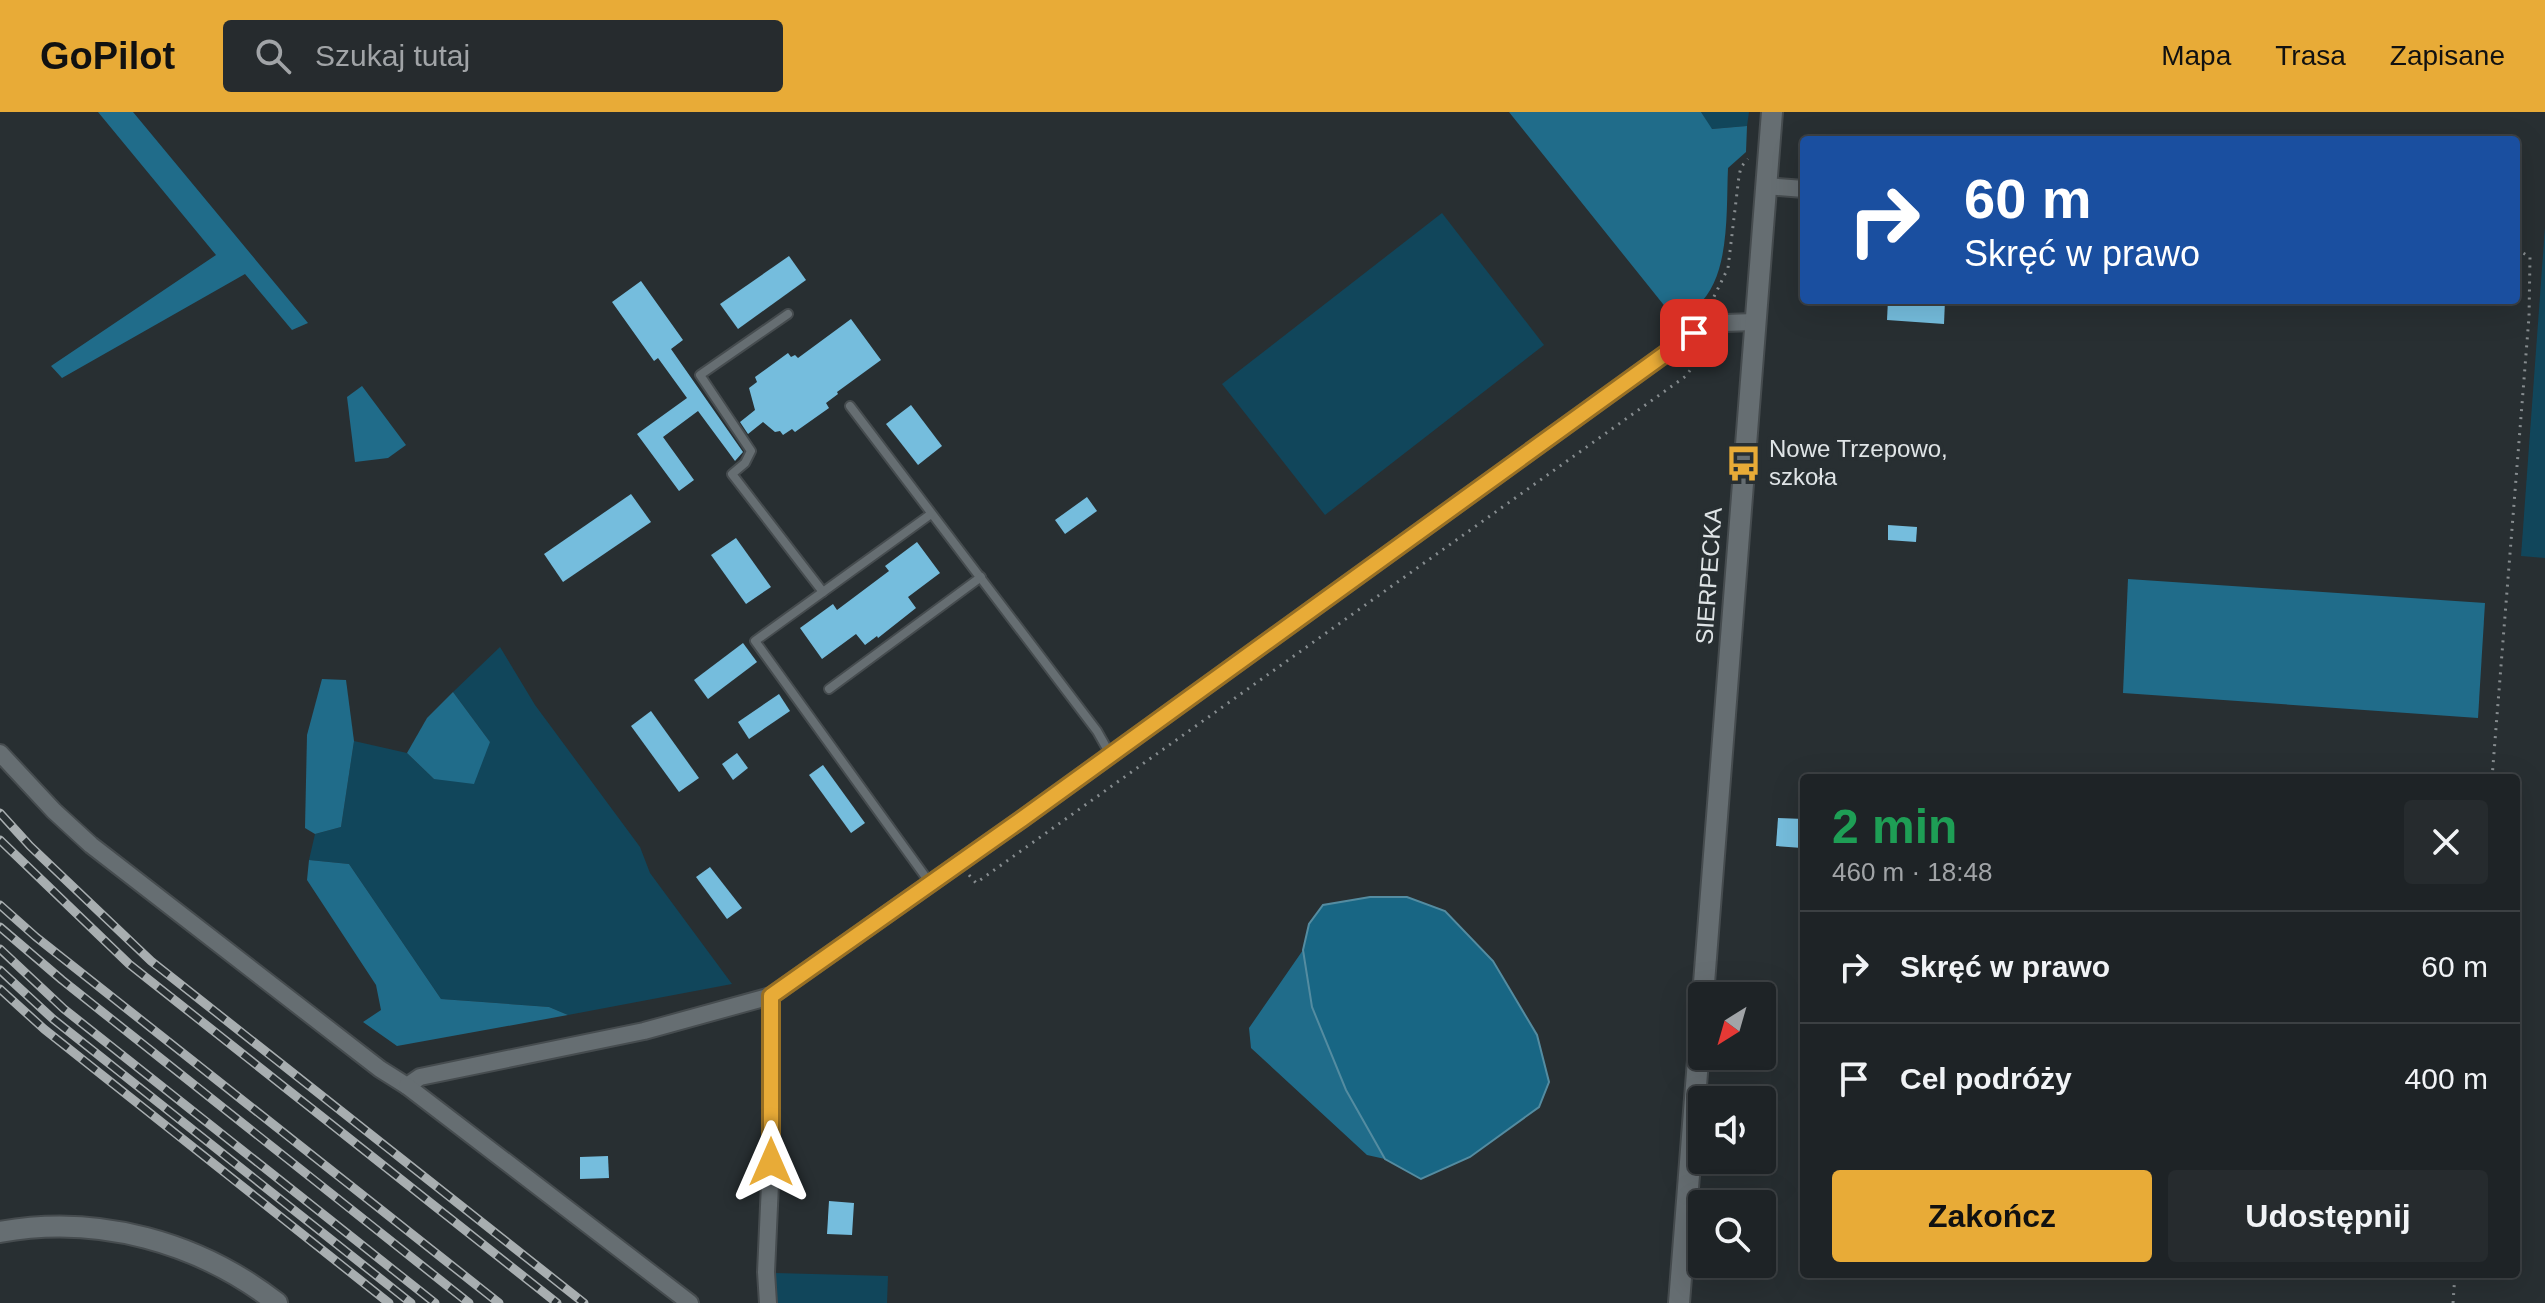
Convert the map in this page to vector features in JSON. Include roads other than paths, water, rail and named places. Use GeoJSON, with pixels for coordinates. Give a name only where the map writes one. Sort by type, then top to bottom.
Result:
{"type":"FeatureCollection","features":[{"type":"Feature","properties":{"kind":"street","name":"SIERPECKA"},"geometry":{"type":"LineString","coordinates":[[1704,982],[1772,112]]}},
{"type":"Feature","properties":{"kind":"street"},"geometry":{"type":"LineString","coordinates":[[1766,186],[1800,189]]}},
{"type":"Feature","properties":{"kind":"street"},"geometry":{"type":"LineString","coordinates":[[407,1086],[420,1077],[644,1031],[771,996],[1694,333],[1710,326],[1754,322]]}},
{"type":"Feature","properties":{"kind":"street"},"geometry":{"type":"LineString","coordinates":[[0,753],[54,811],[142,887],[690,1303]]}},
{"type":"Feature","properties":{"kind":"street"},"geometry":{"type":"LineString","coordinates":[[768,1303],[771,996]]}},
{"type":"Feature","properties":{"kind":"street"},"geometry":{"type":"LineString","coordinates":[[1679,1303],[1697,1070]]}},
{"type":"Feature","properties":{"kind":"street"},"geometry":{"type":"LineString","coordinates":[[0,1232],[60,1226],[130,1232],[183,1248],[249,1281],[277,1303]]}},
{"type":"Feature","properties":{"kind":"lane"},"geometry":{"type":"LineString","coordinates":[[788,314],[700,375],[751,451],[745,463],[732,474],[823,592]]}},
{"type":"Feature","properties":{"kind":"lane"},"geometry":{"type":"LineString","coordinates":[[850,406],[1097,731],[1110,754]]}},
{"type":"Feature","properties":{"kind":"lane"},"geometry":{"type":"LineString","coordinates":[[930,884],[755,641],[931,514]]}},
{"type":"Feature","properties":{"kind":"lane"},"geometry":{"type":"LineString","coordinates":[[829,689],[981,577]]}},
{"type":"Feature","properties":{"kind":"railway"},"geometry":{"type":"LineString","coordinates":[[0,813],[30,846],[151,961],[584,1303]]}},
{"type":"Feature","properties":{"kind":"railway"},"geometry":{"type":"LineString","coordinates":[[0,840],[129,964],[557,1303]]}},
{"type":"Feature","properties":{"kind":"railway"},"geometry":{"type":"LineString","coordinates":[[0,905],[36,937],[499,1303]]}},
{"type":"Feature","properties":{"kind":"railway"},"geometry":{"type":"LineString","coordinates":[[0,927],[62,980],[469,1303]]}},
{"type":"Feature","properties":{"kind":"railway"},"geometry":{"type":"LineString","coordinates":[[0,949],[64,1009],[435,1303]]}},
{"type":"Feature","properties":{"kind":"railway"},"geometry":{"type":"LineString","coordinates":[[0,970],[53,1019],[411,1303]]}},
{"type":"Feature","properties":{"kind":"railway"},"geometry":{"type":"LineString","coordinates":[[0,989],[44,1029],[389,1303]]}},
{"type":"Feature","properties":{"kind":"place","name":"Nowe Trzepowo, szkoła"},"geometry":{"type":"Point","coordinates":[1743,463]}}]}
